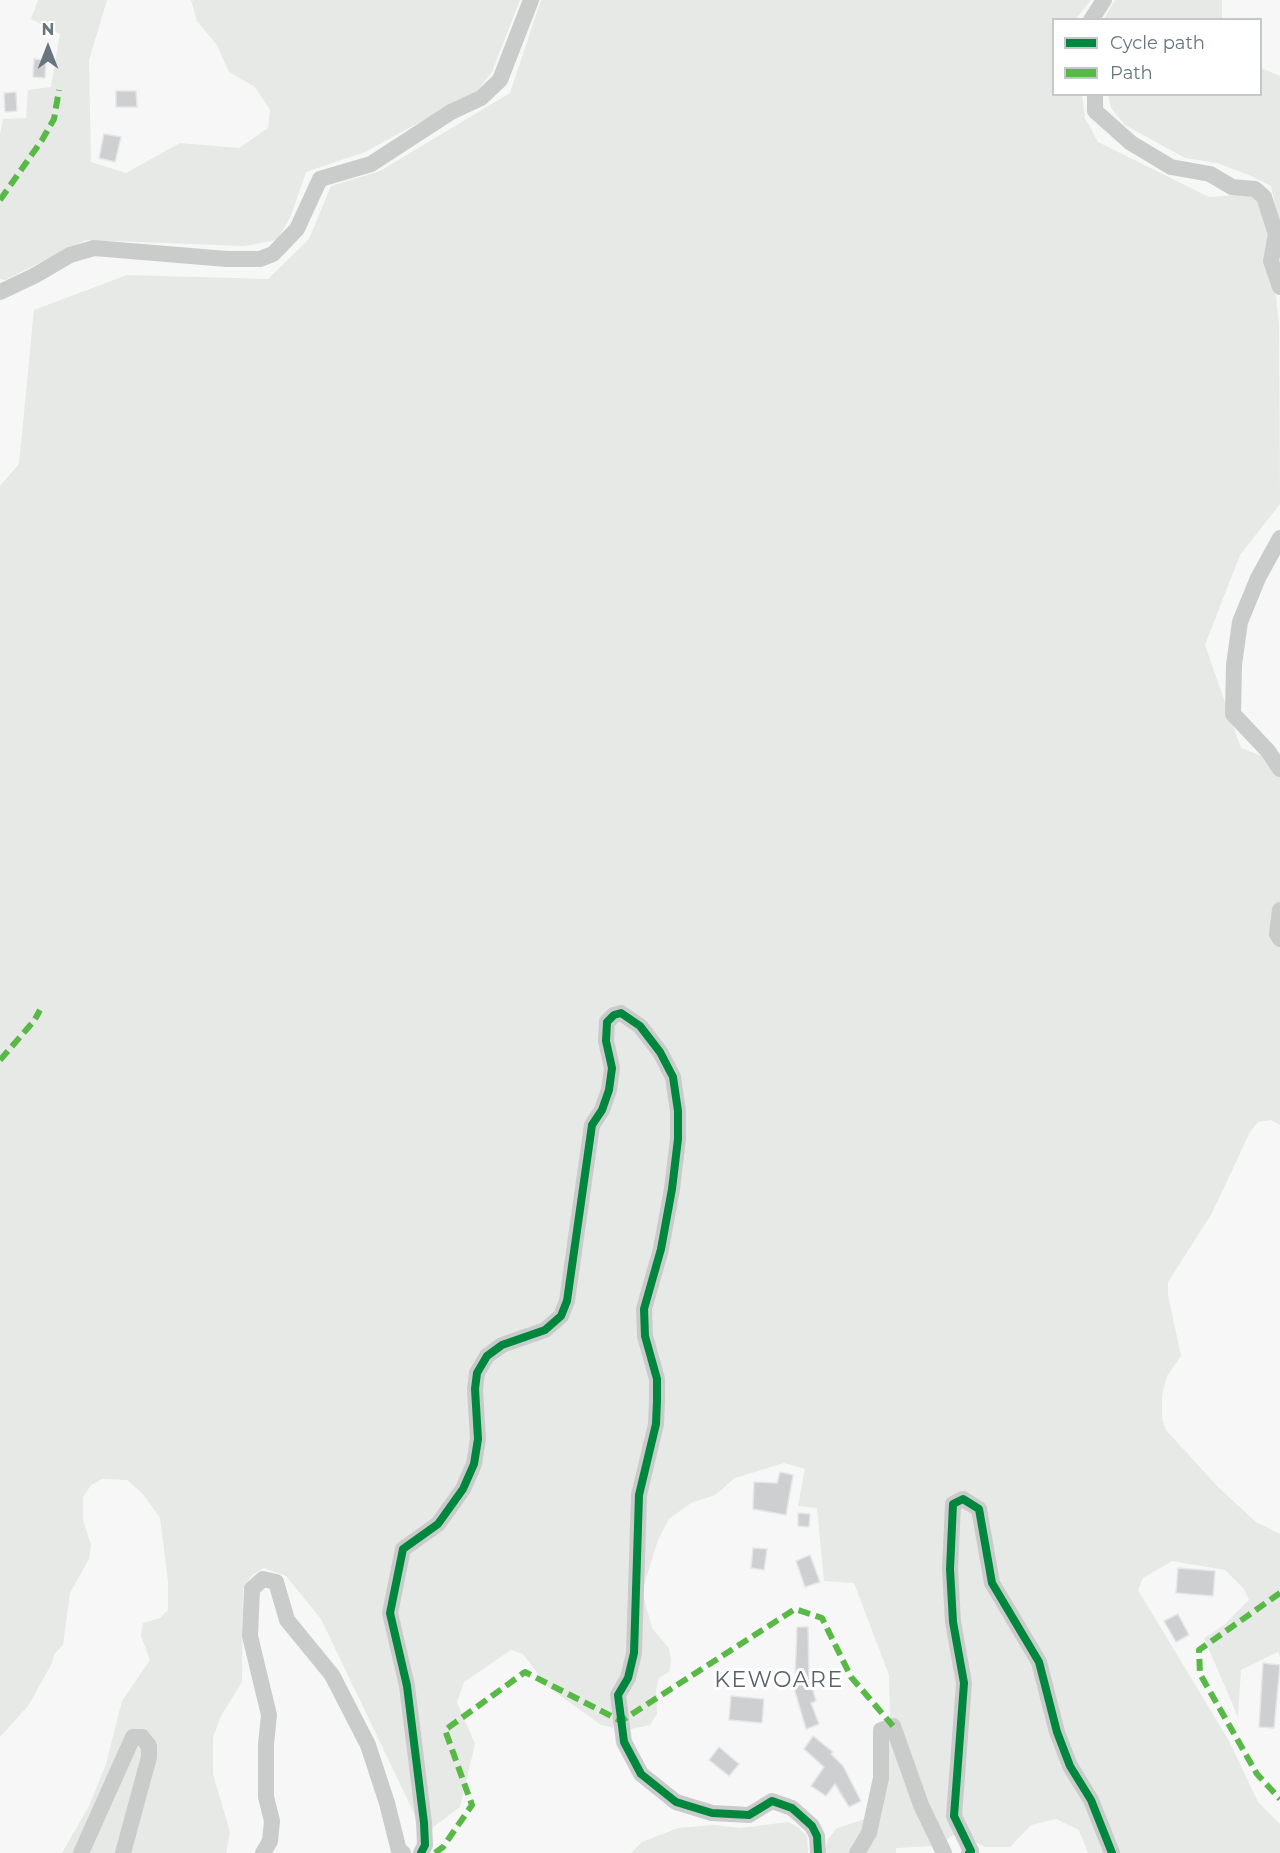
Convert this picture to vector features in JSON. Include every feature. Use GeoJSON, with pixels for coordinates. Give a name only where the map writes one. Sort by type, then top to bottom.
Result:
{"type":"FeatureCollection","features":[{"type":"Feature","properties":{"kind":"street"},"geometry":{"type":"LineString","coordinates":[[0,292],[70,255],[94,248],[227,259],[260,259],[273,254],[297,229],[320,179],[371,164],[451,112],[482,98],[500,80],[531,0]]}},
{"type":"Feature","properties":{"kind":"street"},"geometry":{"type":"LineString","coordinates":[[1091,18],[1104,0]]}},
{"type":"Feature","properties":{"kind":"street"},"geometry":{"type":"LineString","coordinates":[[1095,96],[1095,111],[1131,143],[1171,167],[1210,174],[1232,187],[1255,189],[1264,197],[1276,234],[1271,261],[1280,286]]}},
{"type":"Feature","properties":{"kind":"street"},"geometry":{"type":"LineString","coordinates":[[1280,538],[1258,579],[1240,622],[1234,665],[1233,714],[1268,751],[1280,769]]}},
{"type":"Feature","properties":{"kind":"street"},"geometry":{"type":"LineString","coordinates":[[1280,910],[1276,934],[1280,939]]}},
{"type":"Feature","properties":{"kind":"street"},"geometry":{"type":"LineString","coordinates":[[421,1853],[425,1845],[424,1823],[407,1686],[390,1613],[403,1549],[438,1524],[463,1489],[474,1464],[478,1439],[477,1373],[487,1356],[502,1345],[546,1330],[561,1316],[567,1301],[592,1125],[602,1110],[609,1090],[612,1068],[606,1041],[607,1022],[614,1015],[621,1013],[640,1026],[660,1052],[673,1077],[678,1111],[678,1139],[672,1189],[661,1249],[644,1309],[645,1336],[657,1379],[656,1424],[639,1495],[634,1653],[628,1678],[618,1695],[624,1742],[641,1774],[676,1803],[712,1813],[749,1815],[772,1801],[792,1808],[812,1826],[817,1836],[818,1853]]}},
{"type":"Feature","properties":{"kind":"street"},"geometry":{"type":"LineString","coordinates":[[969,1853],[971,1851],[954,1816],[964,1683],[954,1622],[950,1569],[953,1504],[963,1499],[979,1509],[992,1583],[1039,1662],[1056,1732],[1070,1766],[1090,1800],[1112,1853]]}},
{"type":"Feature","properties":{"kind":"street"},"geometry":{"type":"LineString","coordinates":[[263,1853],[270,1841],[272,1821],[266,1797],[266,1744],[269,1715],[250,1636],[252,1589],[263,1579],[276,1582],[287,1620],[333,1675],[368,1745],[387,1803],[399,1851],[403,1853]]}},
{"type":"Feature","properties":{"kind":"street"},"geometry":{"type":"LineString","coordinates":[[857,1853],[869,1833],[881,1778],[881,1730],[893,1726],[921,1805],[944,1853]]}},
{"type":"Feature","properties":{"kind":"street"},"geometry":{"type":"LineString","coordinates":[[81,1853],[133,1737],[142,1737],[149,1746],[149,1757],[123,1853]]}},
{"type":"Feature","properties":{"kind":"shaded area"},"geometry":{"type":"Polygon","coordinates":[[[38,0],[107,0],[89,60],[91,162],[126,173],[180,143],[239,148],[268,128],[270,110],[255,87],[229,72],[217,45],[197,21],[191,0],[520,0],[492,72],[477,91],[365,152],[306,172],[290,218],[277,240],[244,246],[86,240],[5,280],[0,279],[0,134],[3,119],[26,118],[28,90],[51,87],[60,34],[31,19],[38,0]]]}},
{"type":"Feature","properties":{"kind":"shaded area"},"geometry":{"type":"Polygon","coordinates":[[[541,0],[1091,0],[1077,18],[1052,18],[1052,96],[1082,96],[1085,118],[1098,142],[1209,197],[1250,194],[1261,206],[1269,231],[1279,325],[1280,504],[1240,555],[1205,645],[1241,748],[1280,763],[1280,1125],[1271,1120],[1258,1122],[1250,1132],[1212,1213],[1168,1282],[1168,1295],[1181,1356],[1167,1376],[1162,1395],[1162,1419],[1166,1430],[1218,1487],[1256,1522],[1280,1534],[1280,1656],[1278,1652],[1241,1670],[1238,1717],[1204,1638],[1224,1625],[1249,1600],[1244,1589],[1225,1570],[1172,1561],[1143,1578],[1138,1590],[1229,1741],[1258,1802],[1280,1824],[1280,1853],[1088,1853],[1079,1830],[1056,1819],[1031,1825],[1010,1847],[985,1847],[964,1836],[953,1835],[944,1842],[932,1846],[896,1848],[896,1853],[825,1853],[828,1839],[837,1828],[872,1817],[890,1718],[889,1675],[854,1583],[824,1581],[817,1508],[798,1506],[805,1469],[784,1463],[735,1478],[715,1495],[691,1503],[669,1519],[658,1540],[642,1591],[652,1628],[669,1648],[671,1660],[670,1671],[659,1678],[656,1690],[657,1714],[650,1725],[626,1730],[601,1725],[548,1687],[523,1654],[511,1650],[464,1682],[457,1702],[475,1744],[460,1807],[424,1834],[321,1619],[286,1576],[264,1568],[252,1575],[243,1589],[242,1682],[222,1714],[213,1737],[213,1774],[230,1832],[226,1853],[62,1853],[89,1806],[106,1764],[122,1701],[150,1660],[141,1636],[143,1623],[160,1618],[168,1610],[168,1581],[160,1518],[143,1494],[127,1480],[102,1479],[91,1485],[83,1497],[83,1520],[91,1545],[89,1559],[70,1593],[63,1645],[55,1653],[51,1665],[28,1706],[0,1737],[0,486],[19,464],[34,310],[127,275],[268,279],[309,239],[331,186],[380,171],[510,93],[541,0]]]}},
{"type":"Feature","properties":{"kind":"shaded area"},"geometry":{"type":"Polygon","coordinates":[[[1115,0],[1222,0],[1222,18],[1105,18],[1115,0]]]}},
{"type":"Feature","properties":{"kind":"shaded area"},"geometry":{"type":"Polygon","coordinates":[[[1262,68],[1280,76],[1280,226],[1271,186],[1217,163],[1185,158],[1125,125],[1111,108],[1108,96],[1262,96],[1262,68]]]}},
{"type":"Feature","properties":{"kind":"shaded area"},"geometry":{"type":"Polygon","coordinates":[[[788,1822],[798,1827],[807,1836],[808,1853],[631,1853],[642,1842],[678,1828],[714,1825],[740,1828],[788,1822]]]}},
{"type":"Feature","properties":{"kind":"building"},"geometry":{"type":"Polygon","coordinates":[[[34,59],[46,60],[45,78],[33,77],[34,59]]]}},
{"type":"Feature","properties":{"kind":"building"},"geometry":{"type":"Polygon","coordinates":[[[116,91],[136,91],[137,107],[116,107],[116,91]]]}},
{"type":"Feature","properties":{"kind":"building"},"geometry":{"type":"Polygon","coordinates":[[[16,92],[17,111],[5,112],[4,93],[16,92]]]}},
{"type":"Feature","properties":{"kind":"building"},"geometry":{"type":"Polygon","coordinates":[[[104,134],[121,137],[115,162],[99,158],[104,134]]]}},
{"type":"Feature","properties":{"kind":"building"},"geometry":{"type":"Polygon","coordinates":[[[780,1472],[793,1475],[786,1515],[753,1509],[754,1482],[777,1483],[780,1472]]]}},
{"type":"Feature","properties":{"kind":"building"},"geometry":{"type":"Polygon","coordinates":[[[798,1513],[810,1514],[809,1527],[798,1526],[798,1513]]]}},
{"type":"Feature","properties":{"kind":"building"},"geometry":{"type":"Polygon","coordinates":[[[753,1548],[767,1549],[764,1570],[751,1568],[753,1548]]]}},
{"type":"Feature","properties":{"kind":"building"},"geometry":{"type":"Polygon","coordinates":[[[810,1555],[820,1582],[805,1587],[796,1561],[810,1555]]]}},
{"type":"Feature","properties":{"kind":"building"},"geometry":{"type":"Polygon","coordinates":[[[1178,1568],[1215,1571],[1213,1596],[1176,1593],[1178,1568]]]}},
{"type":"Feature","properties":{"kind":"building"},"geometry":{"type":"Polygon","coordinates":[[[1178,1614],[1189,1635],[1176,1642],[1164,1621],[1178,1614]]]}},
{"type":"Feature","properties":{"kind":"building"},"geometry":{"type":"Polygon","coordinates":[[[797,1627],[808,1627],[809,1677],[816,1701],[811,1703],[819,1724],[806,1729],[792,1681],[795,1680],[797,1627]]]}},
{"type":"Feature","properties":{"kind":"building"},"geometry":{"type":"Polygon","coordinates":[[[1263,1663],[1280,1665],[1274,1728],[1259,1727],[1263,1663]]]}},
{"type":"Feature","properties":{"kind":"building"},"geometry":{"type":"Polygon","coordinates":[[[731,1696],[764,1699],[762,1723],[729,1720],[731,1696]]]}},
{"type":"Feature","properties":{"kind":"building"},"geometry":{"type":"Polygon","coordinates":[[[813,1736],[833,1752],[831,1754],[843,1766],[861,1801],[849,1807],[835,1784],[826,1796],[811,1786],[824,1767],[804,1749],[813,1736]]]}},
{"type":"Feature","properties":{"kind":"building"},"geometry":{"type":"Polygon","coordinates":[[[719,1747],[739,1764],[729,1776],[709,1760],[719,1747]]]}},
{"type":"Feature","properties":{"kind":"marked path"},"geometry":{"type":"LineString","coordinates":[[0,200],[54,119],[59,90]]}},
{"type":"Feature","properties":{"kind":"marked path"},"geometry":{"type":"LineString","coordinates":[[0,1060],[34,1021],[40,1010]]}},
{"type":"Feature","properties":{"kind":"marked path"},"geometry":{"type":"LineString","coordinates":[[1280,1593],[1199,1650],[1200,1674],[1257,1774],[1280,1799]]}},
{"type":"Feature","properties":{"kind":"marked path"},"geometry":{"type":"LineString","coordinates":[[435,1853],[443,1847],[472,1805],[445,1730],[525,1672],[621,1721],[795,1609],[822,1618],[851,1677],[893,1726]]}},
{"type":"Feature","properties":{"kind":"cycle path"},"geometry":{"type":"LineString","coordinates":[[421,1853],[425,1845],[424,1823],[407,1686],[390,1613],[403,1549],[438,1524],[463,1489],[474,1464],[478,1439],[475,1389],[477,1373],[487,1356],[502,1345],[545,1330],[561,1316],[567,1301],[592,1125],[602,1110],[609,1090],[612,1068],[606,1041],[607,1022],[614,1015],[621,1013],[640,1026],[660,1052],[673,1077],[678,1111],[678,1139],[672,1189],[661,1249],[644,1309],[645,1336],[657,1379],[656,1424],[639,1495],[634,1653],[628,1678],[618,1695],[624,1742],[641,1774],[676,1802],[712,1813],[749,1815],[772,1801],[792,1808],[812,1826],[817,1836],[818,1853]]}},
{"type":"Feature","properties":{"kind":"cycle path"},"geometry":{"type":"LineString","coordinates":[[969,1853],[971,1851],[954,1816],[964,1683],[953,1622],[950,1569],[953,1504],[963,1499],[979,1509],[992,1583],[1039,1662],[1057,1732],[1070,1766],[1091,1800],[1112,1853]]}},
{"type":"Feature","properties":{"kind":"district","name":"KEWOARE"},"geometry":{"type":"Point","coordinates":[779,1681]}}]}
